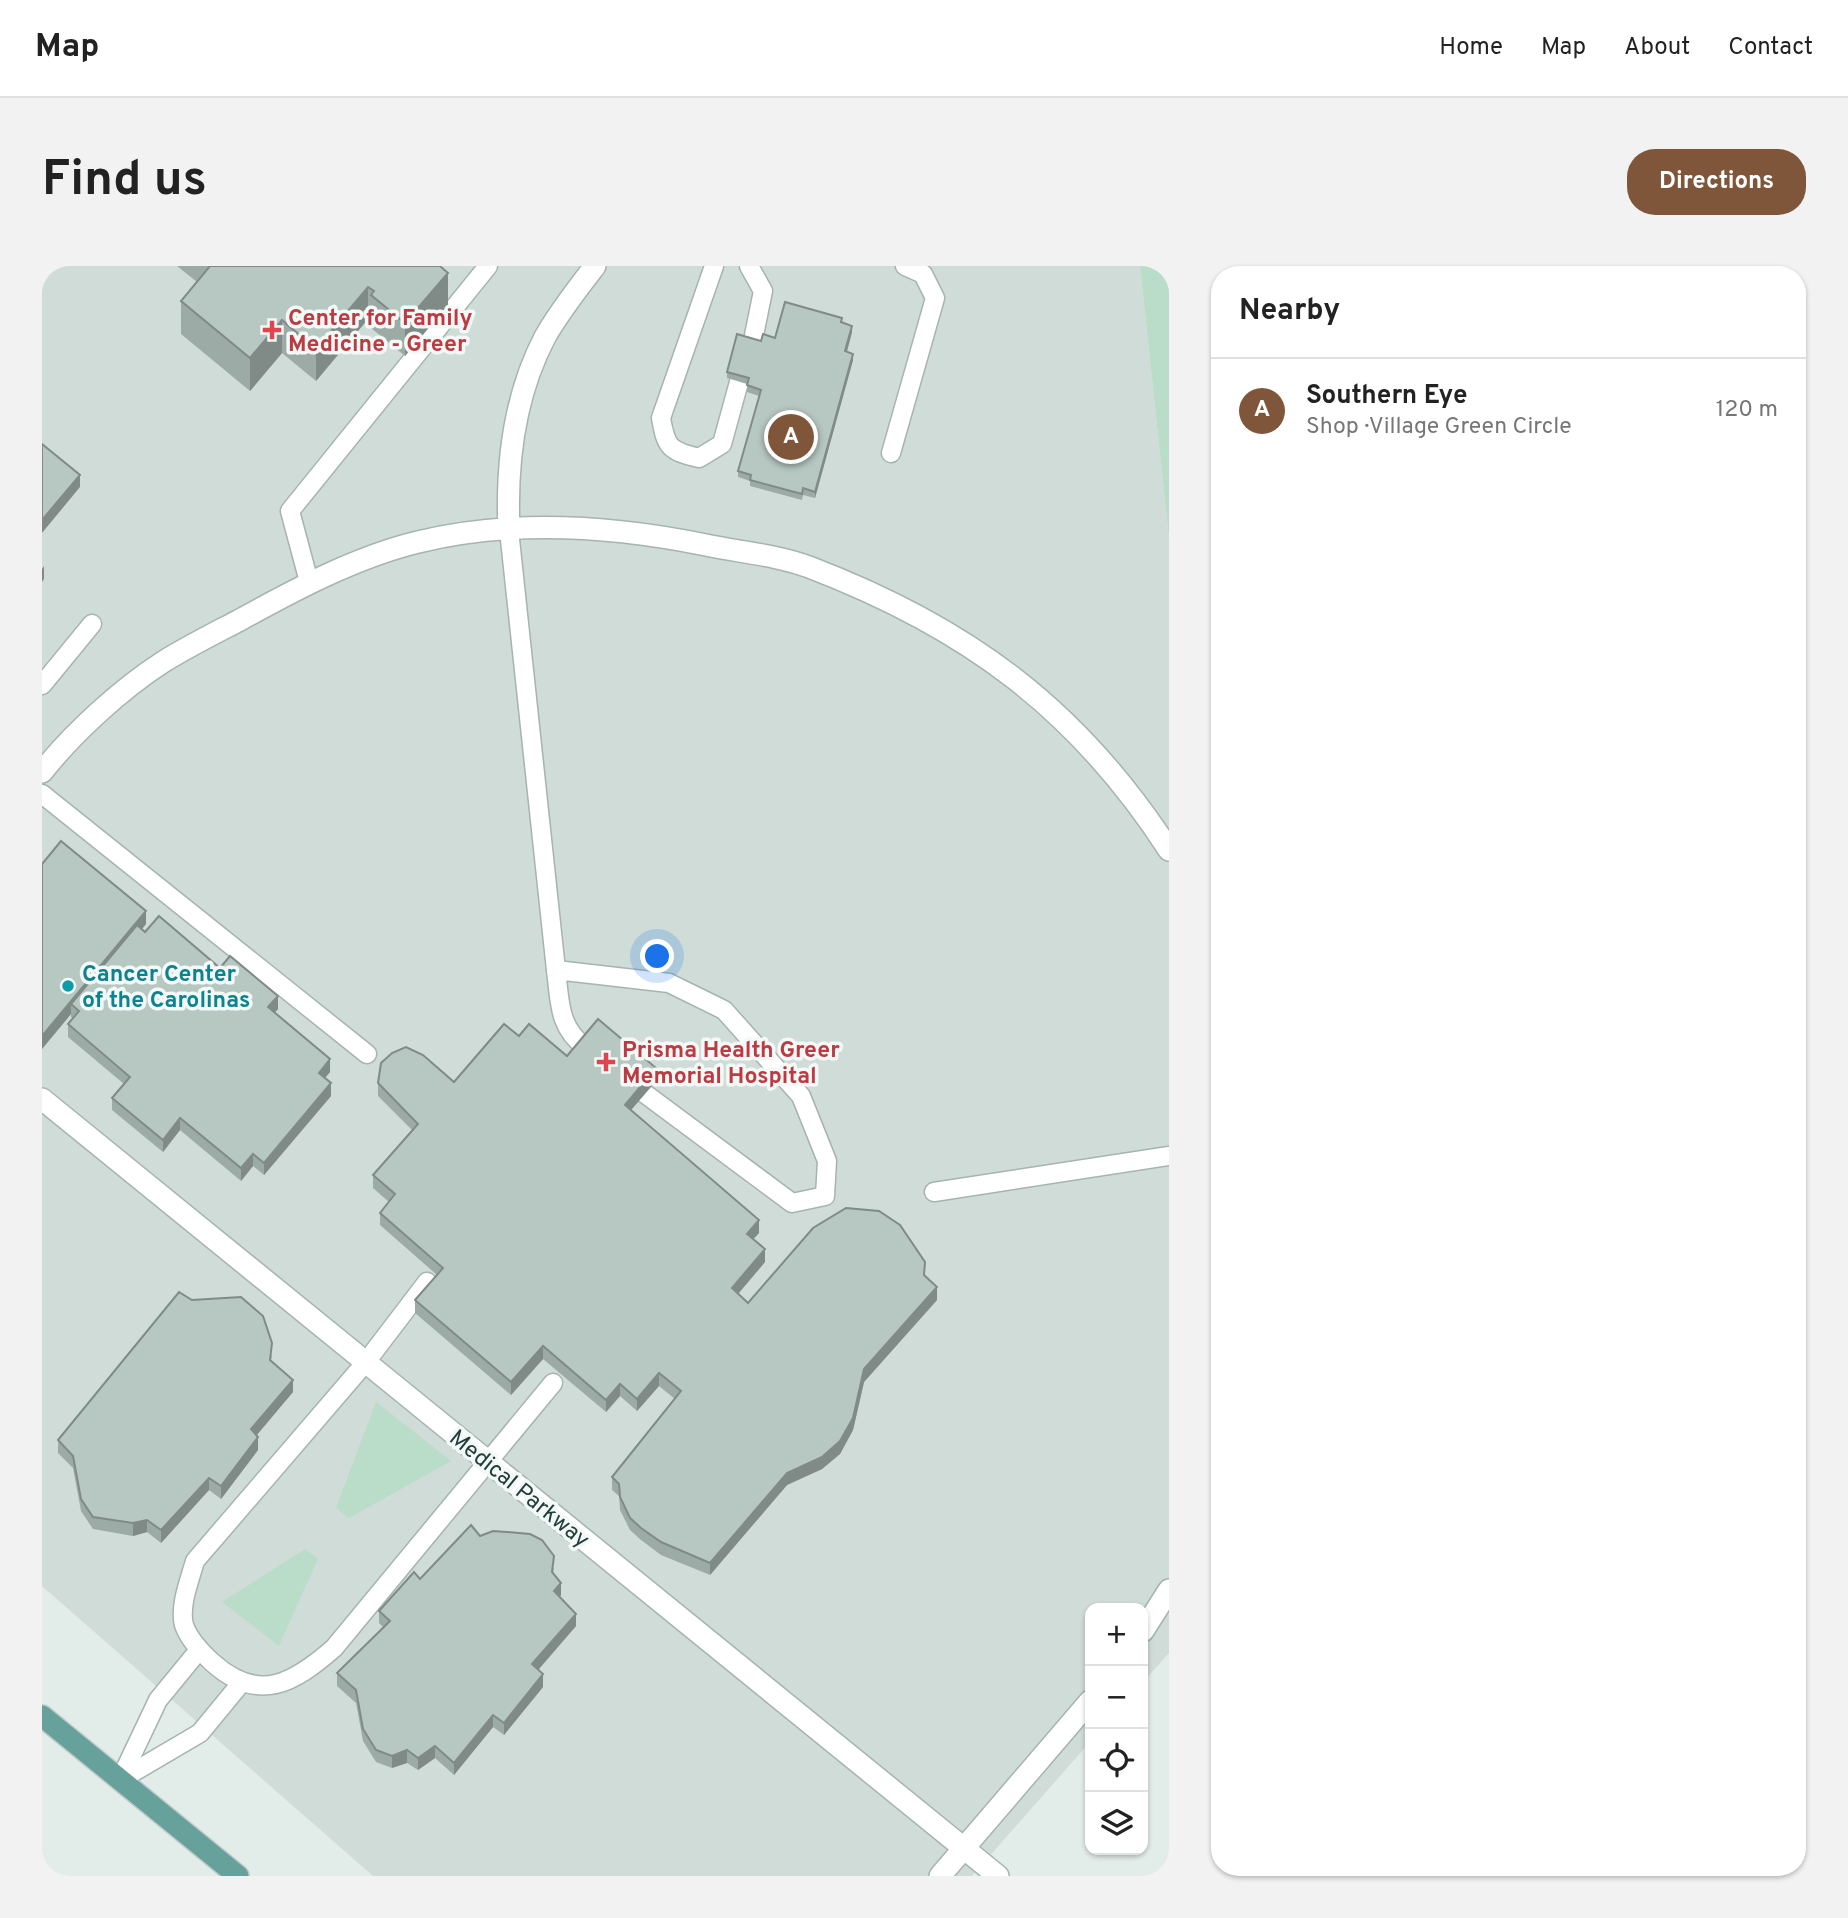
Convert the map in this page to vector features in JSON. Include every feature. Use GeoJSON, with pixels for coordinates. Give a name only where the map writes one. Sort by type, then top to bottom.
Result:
{"type":"FeatureCollection","features":[{"type":"Feature","properties":{"kind":"main road"},"geometry":{"type":"LineString","coordinates":[[42,1716],[238,1876]]}},
{"type":"Feature","properties":{"kind":"street"},"geometry":{"type":"LineString","coordinates":[[509,530],[508,476],[516,412],[545,337],[595,266]]}},
{"type":"Feature","properties":{"kind":"street"},"geometry":{"type":"LineString","coordinates":[[42,772],[68,740],[162,663],[309,582],[417,542],[509,530],[583,528],[668,538],[806,566],[908,612],[972,646],[1058,714],[1088,742],[1169,850]]}},
{"type":"Feature","properties":{"kind":"street","name":"Medical Parkway"},"geometry":{"type":"LineString","coordinates":[[42,1099],[998,1876]]}},
{"type":"Feature","properties":{"kind":"street"},"geometry":{"type":"LineString","coordinates":[[1148,1623],[1169,1590]]}},
{"type":"Feature","properties":{"kind":"street"},"geometry":{"type":"LineString","coordinates":[[940,1876],[1085,1707]]}},
{"type":"Feature","properties":{"kind":"lane"},"geometry":{"type":"LineString","coordinates":[[309,582],[290,511],[488,266]]}},
{"type":"Feature","properties":{"kind":"lane"},"geometry":{"type":"LineString","coordinates":[[714,266],[662,418],[665,440],[676,453],[699,458],[722,444],[739,382]]}},
{"type":"Feature","properties":{"kind":"lane"},"geometry":{"type":"LineString","coordinates":[[749,266],[763,291],[752,345]]}},
{"type":"Feature","properties":{"kind":"lane"},"geometry":{"type":"LineString","coordinates":[[891,453],[935,298],[923,274],[905,266]]}},
{"type":"Feature","properties":{"kind":"lane"},"geometry":{"type":"LineString","coordinates":[[509,530],[562,1020],[571,1037],[585,1047]]}},
{"type":"Feature","properties":{"kind":"lane"},"geometry":{"type":"LineString","coordinates":[[42,685],[92,624]]}},
{"type":"Feature","properties":{"kind":"lane"},"geometry":{"type":"LineString","coordinates":[[42,794],[366,1054]]}},
{"type":"Feature","properties":{"kind":"lane"},"geometry":{"type":"LineString","coordinates":[[556,970],[591,971],[669,983],[724,1010],[801,1096],[827,1161],[825,1196],[792,1203],[645,1093]]}},
{"type":"Feature","properties":{"kind":"lane"},"geometry":{"type":"LineString","coordinates":[[934,1192],[1169,1156]]}},
{"type":"Feature","properties":{"kind":"lane"},"geometry":{"type":"LineString","coordinates":[[427,1282],[366,1362],[195,1562],[186,1591],[184,1623],[199,1650],[227,1676],[254,1687],[279,1685],[312,1667],[334,1648],[553,1383]]}},
{"type":"Feature","properties":{"kind":"lane"},"geometry":{"type":"LineString","coordinates":[[120,1780],[158,1700],[199,1650]]}},
{"type":"Feature","properties":{"kind":"lane"},"geometry":{"type":"LineString","coordinates":[[120,1780],[200,1733],[242,1682]]}},
{"type":"Feature","properties":{"kind":"shaded area","name":"Prisma Health Greer Memorial Hospital"},"geometry":{"type":"Polygon","coordinates":[[[42,266],[1140,266],[1169,538],[1169,1653],[1148,1676],[1148,1603],[1085,1603],[1085,1748],[972,1876],[373,1876],[42,1586],[42,266]]]}},
{"type":"Feature","properties":{"kind":"green space"},"geometry":{"type":"Polygon","coordinates":[[[1140,266],[1169,266],[1169,538],[1140,266]]]}},
{"type":"Feature","properties":{"kind":"green space"},"geometry":{"type":"Polygon","coordinates":[[[376,1402],[451,1461],[349,1518],[336,1508],[376,1402]]]}},
{"type":"Feature","properties":{"kind":"green space"},"geometry":{"type":"Polygon","coordinates":[[[305,1549],[318,1559],[279,1646],[222,1602],[305,1549]]]}},
{"type":"Feature","properties":{"kind":"building","name":"Center for Family Medicine - Greer"},"geometry":{"type":"Polygon","coordinates":[[[210,266],[440,266],[448,273],[405,323],[371,295],[374,291],[368,287],[316,349],[282,320],[250,358],[181,301],[210,266]]]}},
{"type":"Feature","properties":{"kind":"building"},"geometry":{"type":"Polygon","coordinates":[[[785,302],[842,318],[841,322],[852,326],[845,351],[853,354],[815,492],[803,488],[802,494],[750,480],[751,475],[738,471],[761,390],[747,385],[749,378],[727,372],[737,334],[761,341],[763,334],[775,338],[785,302]]]}},
{"type":"Feature","properties":{"kind":"building"},"geometry":{"type":"Polygon","coordinates":[[[42,444],[80,475],[42,520],[42,444]]]}},
{"type":"Feature","properties":{"kind":"building","name":"Cancer Center of the Carolinas"},"geometry":{"type":"Polygon","coordinates":[[[61,841],[146,911],[42,1036],[42,864],[61,841]]]}},
{"type":"Feature","properties":{"kind":"building"},"geometry":{"type":"Polygon","coordinates":[[[159,916],[220,968],[230,956],[278,996],[268,1007],[330,1059],[319,1073],[331,1083],[264,1163],[253,1154],[241,1168],[180,1118],[163,1140],[112,1098],[130,1077],[68,1024],[79,1011],[71,1004],[137,925],[145,932],[159,916]]]}},
{"type":"Feature","properties":{"kind":"building"},"geometry":{"type":"Polygon","coordinates":[[[598,1019],[656,1068],[625,1105],[759,1220],[747,1234],[765,1249],[732,1288],[748,1303],[813,1228],[846,1208],[879,1211],[900,1225],[925,1262],[924,1275],[937,1287],[864,1369],[853,1418],[840,1441],[822,1457],[787,1473],[710,1563],[661,1542],[641,1528],[630,1518],[620,1497],[619,1484],[612,1477],[681,1391],[659,1373],[637,1399],[620,1384],[606,1400],[543,1346],[511,1382],[415,1300],[443,1268],[380,1213],[395,1194],[373,1175],[418,1124],[378,1083],[381,1063],[392,1053],[406,1047],[423,1055],[454,1082],[504,1024],[519,1036],[529,1024],[567,1056],[598,1019]]]}},
{"type":"Feature","properties":{"kind":"building"},"geometry":{"type":"Polygon","coordinates":[[[179,1292],[192,1300],[241,1297],[263,1316],[272,1343],[270,1360],[293,1380],[251,1429],[258,1437],[221,1486],[209,1478],[161,1530],[147,1520],[133,1523],[93,1517],[81,1499],[73,1456],[58,1440],[179,1292]]]}},
{"type":"Feature","properties":{"kind":"building"},"geometry":{"type":"Polygon","coordinates":[[[471,1525],[480,1536],[493,1531],[530,1534],[542,1540],[554,1556],[552,1572],[561,1583],[554,1591],[576,1614],[532,1664],[543,1674],[504,1723],[493,1715],[454,1763],[435,1746],[418,1758],[407,1750],[392,1756],[376,1750],[363,1729],[356,1690],[337,1673],[390,1621],[379,1611],[414,1572],[420,1579],[471,1525]]]}},
{"type":"Feature","properties":{"kind":"place","name":"Center for Family Medicine - Greer"},"geometry":{"type":"Point","coordinates":[272,330]}},
{"type":"Feature","properties":{"kind":"place","name":"Southern Eye"},"geometry":{"type":"Point","coordinates":[791,437]}},
{"type":"Feature","properties":{"kind":"place","name":"Cancer Center of the Carolinas"},"geometry":{"type":"Point","coordinates":[68,986]}},
{"type":"Feature","properties":{"kind":"place","name":"Prisma Health Greer Memorial Hospital"},"geometry":{"type":"Point","coordinates":[606,1062]}}]}
